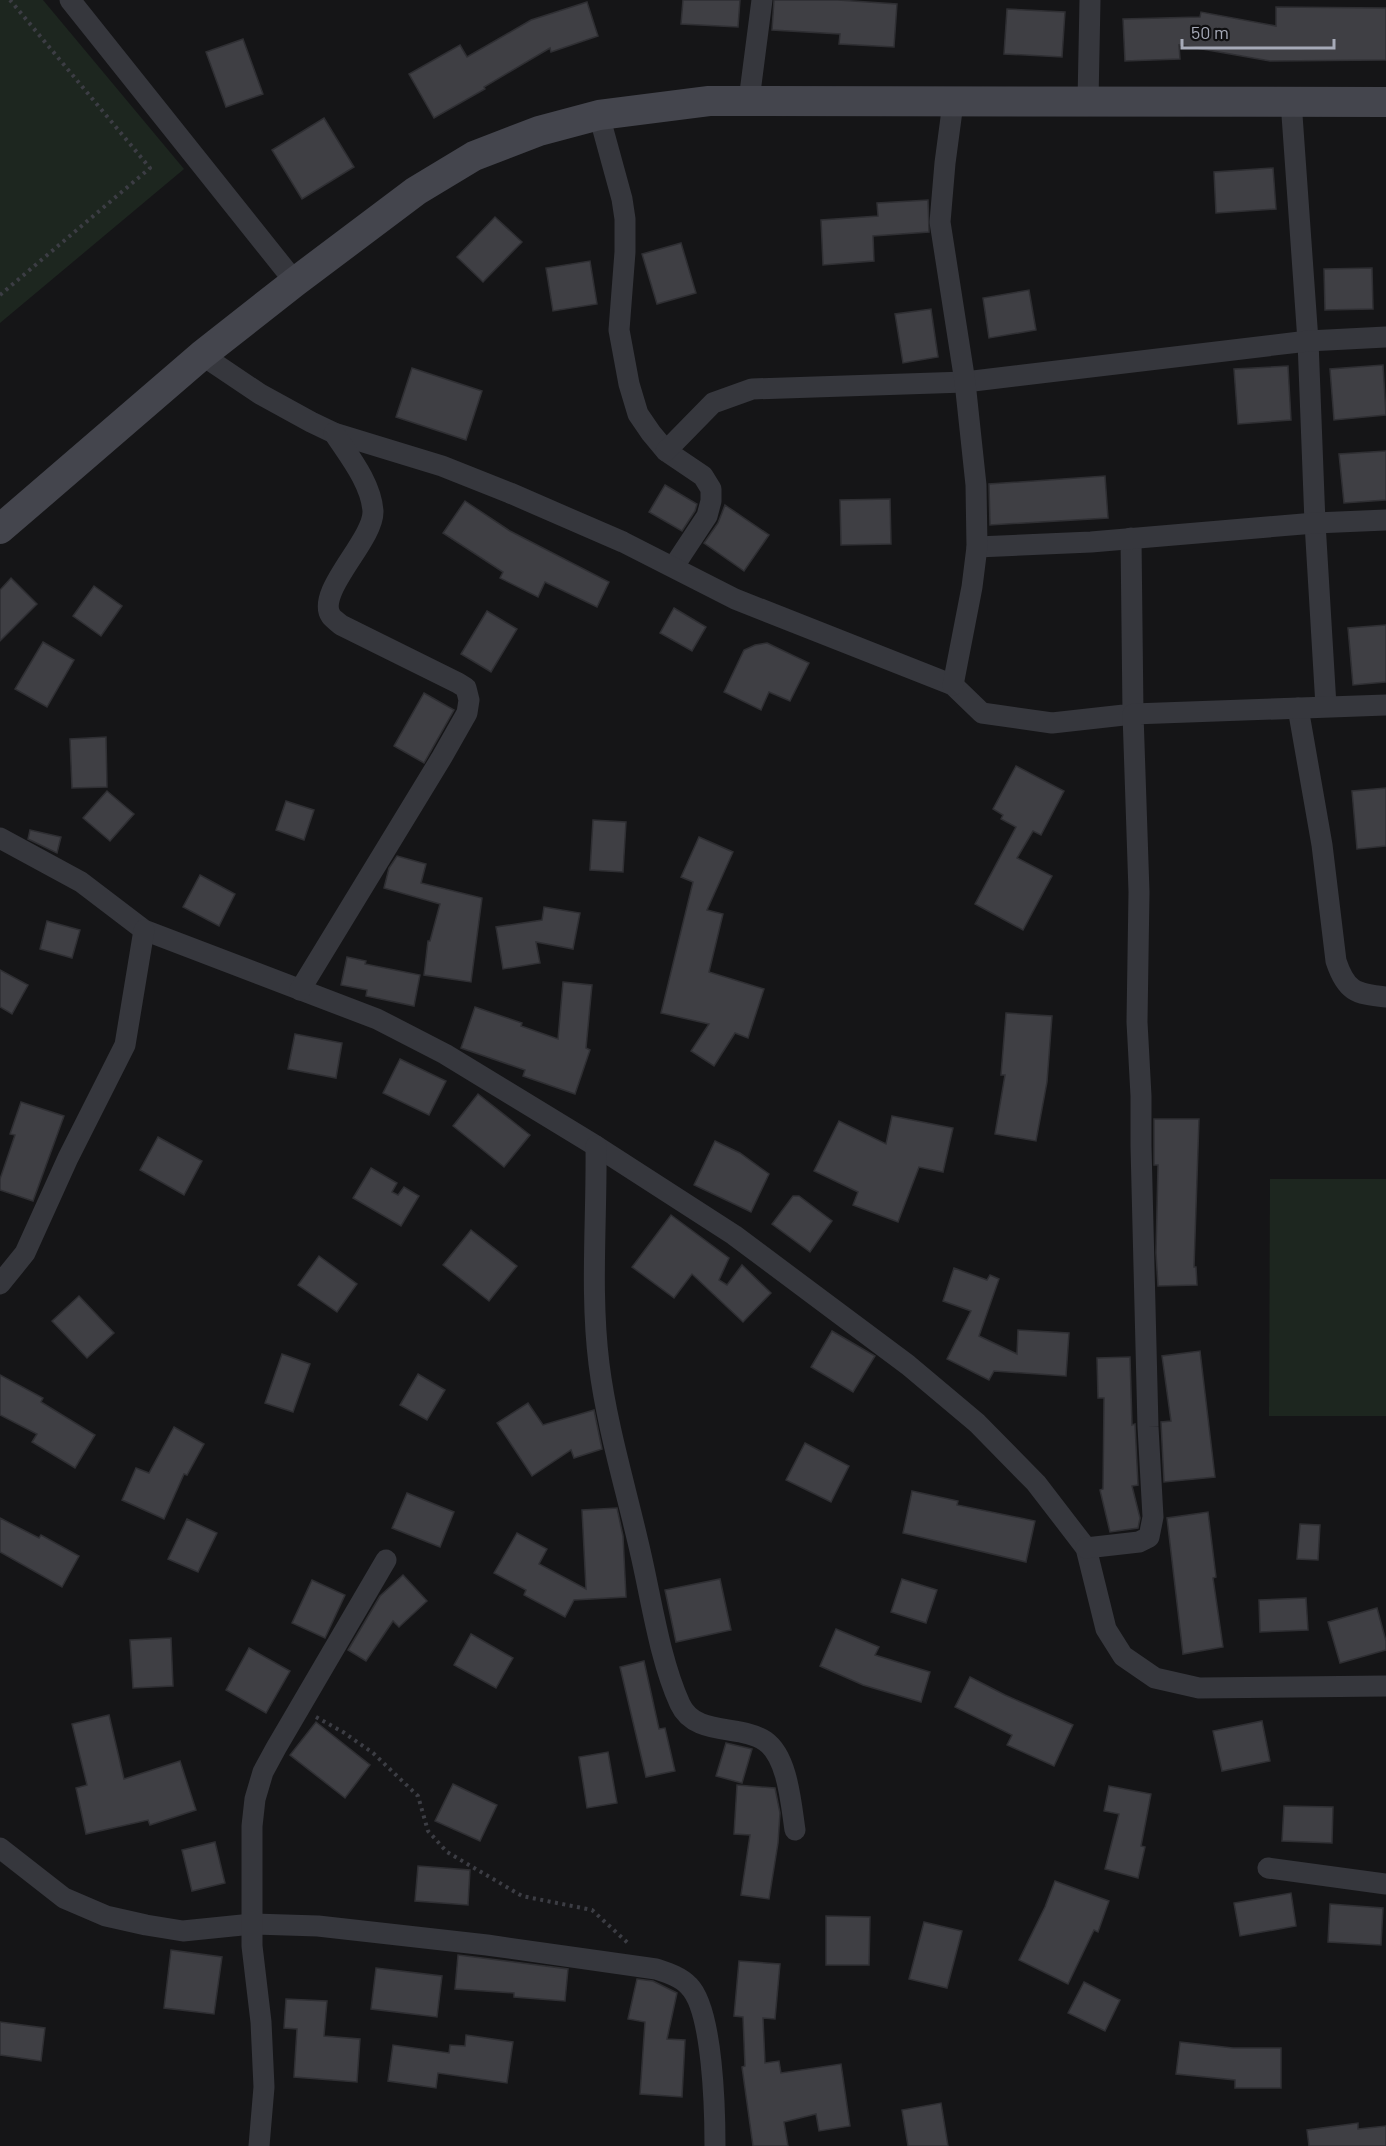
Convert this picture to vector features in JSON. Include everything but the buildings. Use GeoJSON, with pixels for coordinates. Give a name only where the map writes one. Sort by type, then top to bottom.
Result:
{"type":"FeatureCollection","features":[{"type":"Feature","properties":{"kind":"main road"},"geometry":{"type":"LineString","coordinates":[[0,529],[202,355],[416,191],[474,156],[539,131],[599,115],[674,104],[749,100],[953,103],[1386,102]]}},
{"type":"Feature","properties":{"kind":"street"},"geometry":{"type":"LineString","coordinates":[[70,0],[295,282]]}},
{"type":"Feature","properties":{"kind":"street"},"geometry":{"type":"LineString","coordinates":[[749,100],[762,0]]}},
{"type":"Feature","properties":{"kind":"street"},"geometry":{"type":"LineString","coordinates":[[1089,101],[1090,0]]}},
{"type":"Feature","properties":{"kind":"street"},"geometry":{"type":"LineString","coordinates":[[1291,102],[1308,341],[1315,523],[1326,706]]}},
{"type":"Feature","properties":{"kind":"street"},"geometry":{"type":"LineString","coordinates":[[953,103],[940,222],[965,382],[976,485],[977,547],[972,587],[953,684]]}},
{"type":"Feature","properties":{"kind":"street"},"geometry":{"type":"LineString","coordinates":[[599,115],[622,199],[625,219],[619,330],[629,384],[638,414],[651,433],[666,451],[703,476],[711,489],[707,516],[674,566]]}},
{"type":"Feature","properties":{"kind":"street"},"geometry":{"type":"LineString","coordinates":[[666,451],[713,403],[752,389],[965,382],[1308,341],[1386,337]]}},
{"type":"Feature","properties":{"kind":"street"},"geometry":{"type":"LineString","coordinates":[[202,355],[260,394],[311,422],[334,432],[442,466],[623,542],[735,599],[953,684],[982,714],[1052,723],[1133,714],[1386,705]]}},
{"type":"Feature","properties":{"kind":"street"},"geometry":{"type":"LineString","coordinates":[[300,990],[442,758],[467,713],[469,700],[466,688],[458,683],[341,625],[330,615],[328,606],[331,593],[367,532],[373,514],[364,480],[334,432]]}},
{"type":"Feature","properties":{"kind":"street"},"geometry":{"type":"LineString","coordinates":[[977,547],[1386,520]]}},
{"type":"Feature","properties":{"kind":"street"},"geometry":{"type":"LineString","coordinates":[[1086,1548],[1139,1542],[1149,1537],[1153,1517],[1148,1427],[1141,1096],[1137,1022],[1139,892],[1133,714],[1131,538]]}},
{"type":"Feature","properties":{"kind":"street"},"geometry":{"type":"LineString","coordinates":[[1298,708],[1322,845],[1336,961],[1342,978],[1351,990],[1366,995],[1386,997]]}},
{"type":"Feature","properties":{"kind":"street"},"geometry":{"type":"LineString","coordinates":[[0,838],[81,882],[144,930],[377,1019],[445,1054],[596,1146],[734,1235],[908,1365],[977,1423],[1036,1483],[1086,1548],[1107,1629],[1123,1656],[1155,1678],[1199,1688],[1386,1686]]}},
{"type":"Feature","properties":{"kind":"street"},"geometry":{"type":"LineString","coordinates":[[0,1284],[25,1253],[68,1158],[125,1045],[144,930]]}},
{"type":"Feature","properties":{"kind":"street"},"geometry":{"type":"LineString","coordinates":[[596,1146],[596,1308],[599,1364],[611,1430],[672,1683],[681,1707],[690,1718],[706,1725],[751,1735],[766,1742],[776,1755],[786,1777],[795,1830]]}},
{"type":"Feature","properties":{"kind":"street"},"geometry":{"type":"LineString","coordinates":[[259,2146],[264,2087],[263,2054],[252,1946],[251,1851],[255,1799],[263,1772],[386,1560]]}},
{"type":"Feature","properties":{"kind":"street"},"geometry":{"type":"LineString","coordinates":[[0,1848],[64,1898],[106,1916],[183,1931],[252,1924],[318,1926],[488,1945],[656,1969],[674,1975],[690,1986],[699,2002],[706,2028],[715,2108],[715,2146]]}},
{"type":"Feature","properties":{"kind":"street"},"geometry":{"type":"LineString","coordinates":[[1268,1868],[1386,1884]]}},
{"type":"Feature","properties":{"kind":"path"},"geometry":{"type":"LineString","coordinates":[[0,295],[150,168],[10,0]]}},
{"type":"Feature","properties":{"kind":"path"},"geometry":{"type":"LineString","coordinates":[[299,1708],[343,1732],[373,1753],[418,1796],[428,1831],[447,1852],[522,1896],[592,1910],[656,1969]]}},
{"type":"Feature","properties":{"kind":"shaded area"},"geometry":{"type":"Polygon","coordinates":[[[0,0],[43,0],[184,169],[0,323],[0,0]]]}},
{"type":"Feature","properties":{"kind":"shaded area"},"geometry":{"type":"Polygon","coordinates":[[[1270,1179],[1386,1179],[1386,1416],[1269,1416],[1270,1179]]]}}]}
